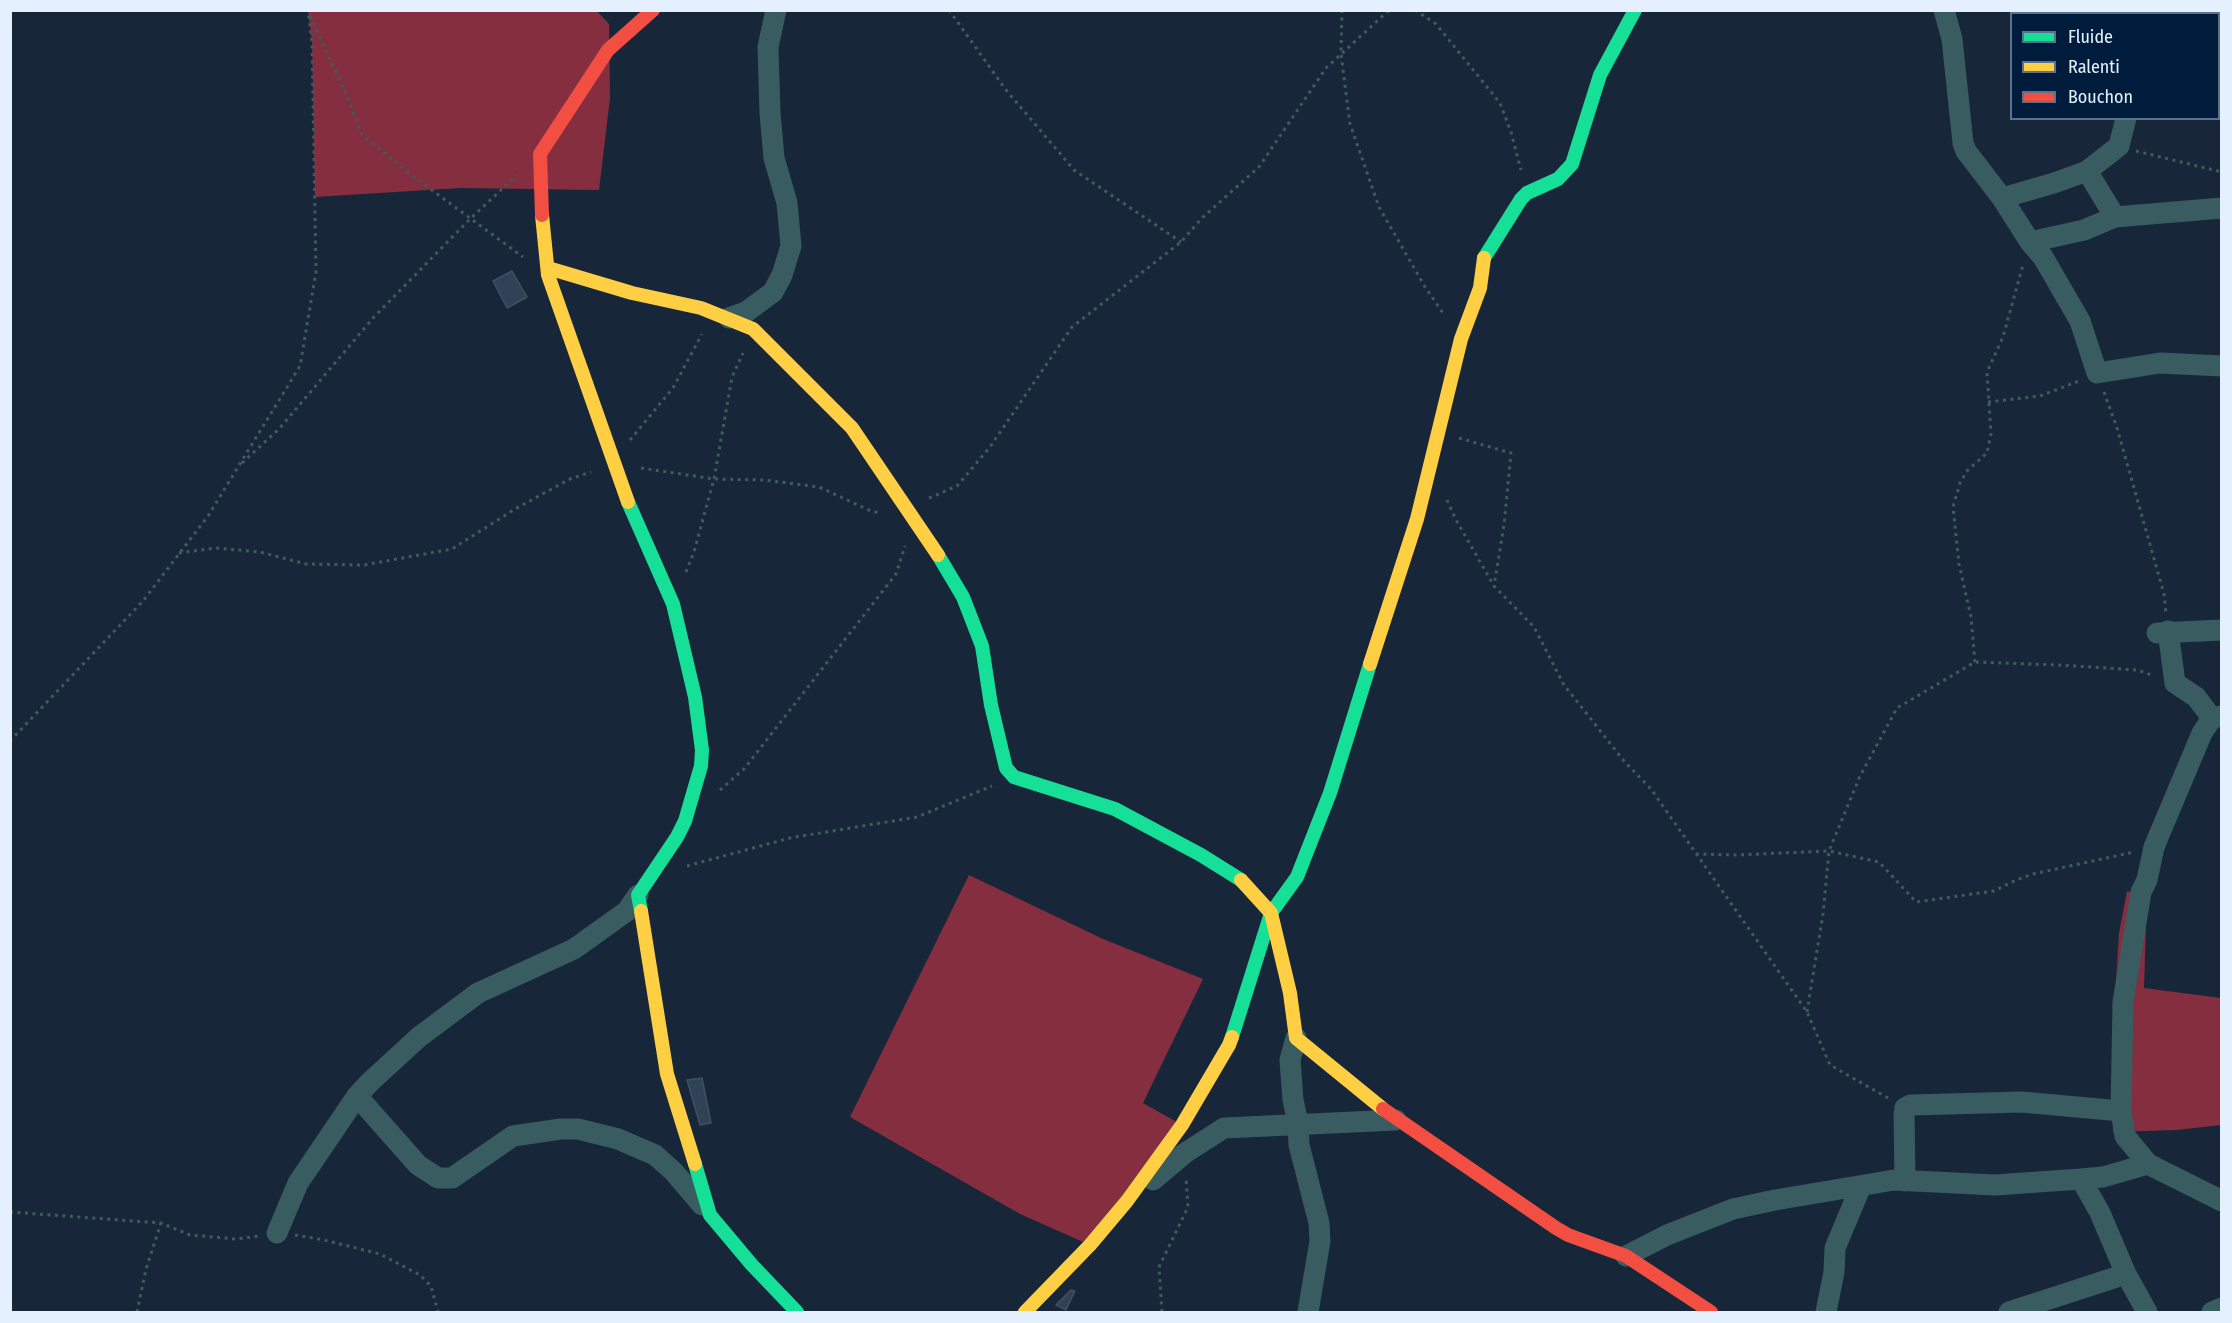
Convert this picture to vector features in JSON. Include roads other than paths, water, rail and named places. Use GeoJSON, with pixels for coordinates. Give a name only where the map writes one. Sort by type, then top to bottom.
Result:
{"type":"FeatureCollection","features":[{"type":"Feature","properties":{"kind":"street"},"geometry":{"type":"LineString","coordinates":[[277,1233],[298,1183],[357,1096],[419,1037],[478,993],[574,949],[627,912],[677,837],[685,821],[701,766],[702,750],[695,697],[673,604],[634,519],[548,275],[542,210],[540,154],[608,50],[653,10]]}},
{"type":"Feature","properties":{"kind":"street"},"geometry":{"type":"LineString","coordinates":[[729,318],[746,312],[773,292],[782,275],[791,246],[787,202],[774,158],[770,112],[768,47],[776,10]]}},
{"type":"Feature","properties":{"kind":"street"},"geometry":{"type":"LineString","coordinates":[[1025,1312],[1090,1245],[1127,1201],[1182,1125],[1229,1045],[1271,913],[1298,877],[1330,793],[1417,519],[1461,339],[1480,288],[1484,256],[1521,199],[1527,193],[1558,179],[1572,164],[1600,75],[1635,10]]}},
{"type":"Feature","properties":{"kind":"street"},"geometry":{"type":"LineString","coordinates":[[1944,10],[1952,39],[1963,143],[1979,171],[2002,198],[2030,242],[2043,257],[2080,321],[2097,373],[2160,363],[2222,366]]}},
{"type":"Feature","properties":{"kind":"street"},"geometry":{"type":"LineString","coordinates":[[2002,198],[2087,171],[2119,146],[2126,120]]}},
{"type":"Feature","properties":{"kind":"street"},"geometry":{"type":"LineString","coordinates":[[2087,171],[2115,217]]}},
{"type":"Feature","properties":{"kind":"street"},"geometry":{"type":"LineString","coordinates":[[2030,242],[2084,230],[2115,217],[2222,207]]}},
{"type":"Feature","properties":{"kind":"street"},"geometry":{"type":"LineString","coordinates":[[548,268],[632,293],[701,309],[753,329],[852,428],[926,536],[963,597],[982,646],[991,705],[1006,768],[1014,777],[1115,809],[1201,855],[1245,882],[1271,913],[1290,993],[1296,1038],[1290,1060],[1293,1100],[1299,1145],[1318,1223],[1320,1241],[1308,1312]]}},
{"type":"Feature","properties":{"kind":"street"},"geometry":{"type":"LineString","coordinates":[[2222,630],[2162,632],[2175,683],[2217,717],[2202,733],[2154,847],[2147,880],[2141,892],[2123,1002],[2121,1111],[2125,1136],[2148,1164],[2222,1200]]}},
{"type":"Feature","properties":{"kind":"street"},"geometry":{"type":"LineString","coordinates":[[638,895],[667,1074],[710,1215]]}},
{"type":"Feature","properties":{"kind":"street"},"geometry":{"type":"LineString","coordinates":[[1296,1038],[1396,1120],[1562,1231],[1626,1256],[1711,1312]]}},
{"type":"Feature","properties":{"kind":"street"},"geometry":{"type":"LineString","coordinates":[[357,1096],[418,1165],[438,1178],[452,1178],[513,1136],[561,1129],[578,1130],[618,1139],[655,1155],[680,1178],[752,1265],[797,1312]]}},
{"type":"Feature","properties":{"kind":"street"},"geometry":{"type":"LineString","coordinates":[[1905,1181],[1905,1108],[1911,1105],[2022,1102],[2121,1111]]}},
{"type":"Feature","properties":{"kind":"street"},"geometry":{"type":"LineString","coordinates":[[1127,1201],[1185,1153],[1224,1128],[1396,1120]]}},
{"type":"Feature","properties":{"kind":"street"},"geometry":{"type":"LineString","coordinates":[[1626,1256],[1667,1235],[1733,1209],[1775,1200],[1894,1180],[1995,1185],[2103,1177],[2148,1164]]}},
{"type":"Feature","properties":{"kind":"street"},"geometry":{"type":"LineString","coordinates":[[2081,1179],[2100,1213],[2126,1274],[2147,1312]]}},
{"type":"Feature","properties":{"kind":"street"},"geometry":{"type":"LineString","coordinates":[[1826,1312],[1834,1272],[1835,1248],[1861,1186]]}},
{"type":"Feature","properties":{"kind":"street"},"geometry":{"type":"LineString","coordinates":[[2009,1312],[2126,1274]]}},
{"type":"Feature","properties":{"kind":"street"},"geometry":{"type":"LineString","coordinates":[[2212,1312],[2222,1308]]}}]}
